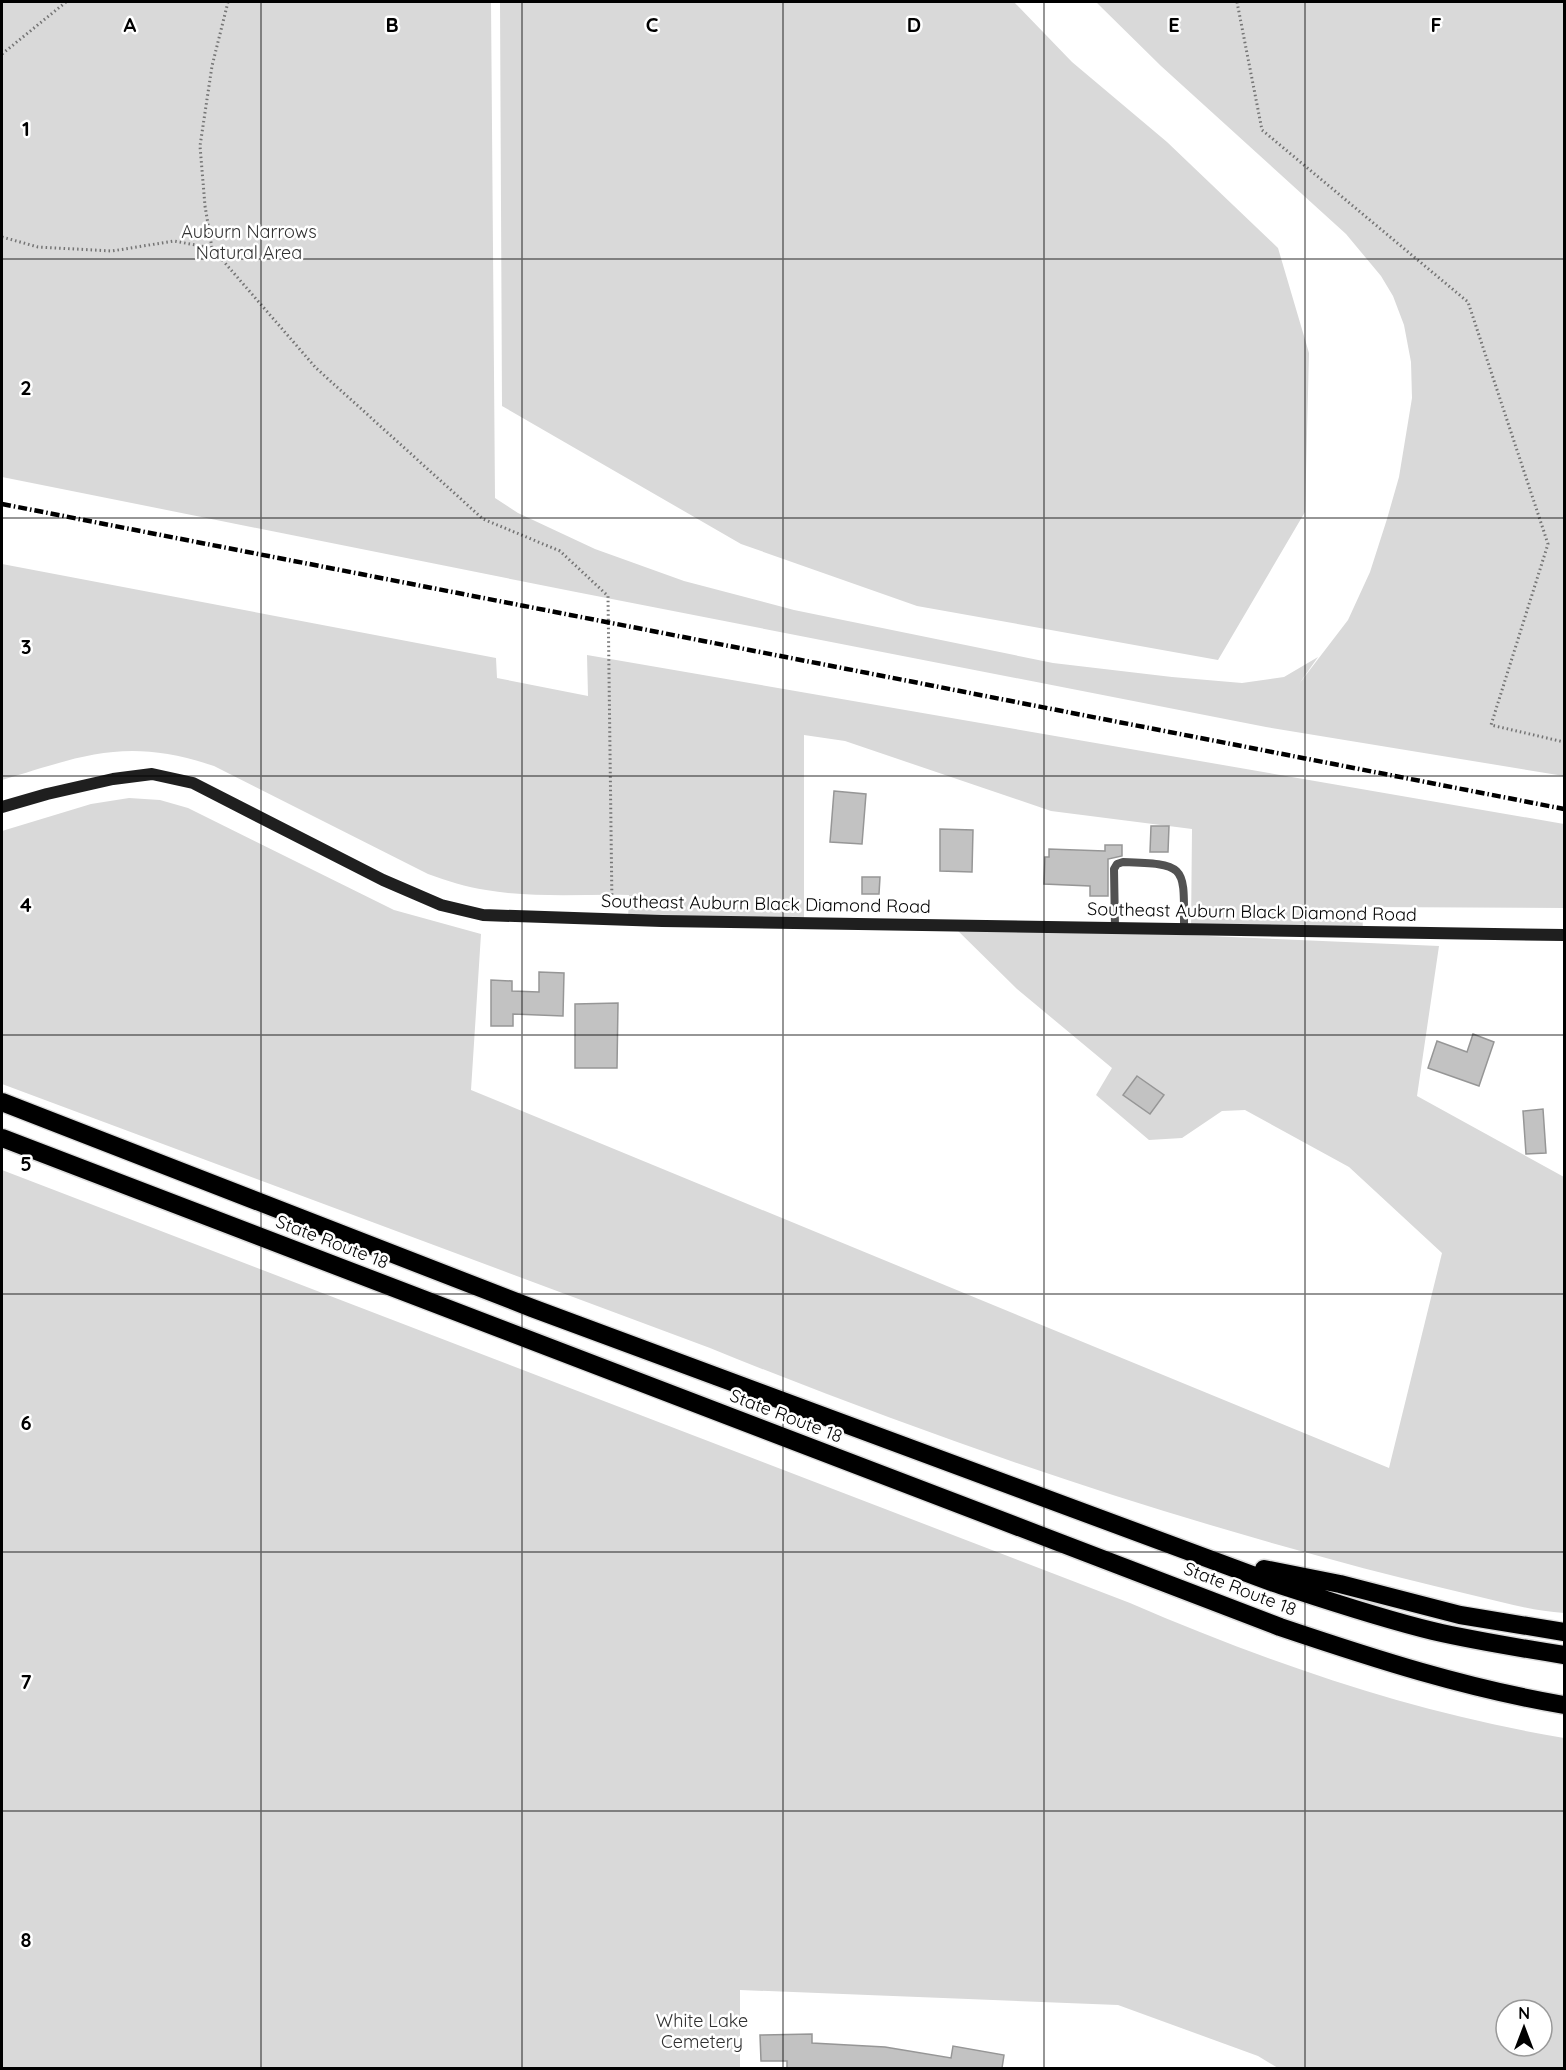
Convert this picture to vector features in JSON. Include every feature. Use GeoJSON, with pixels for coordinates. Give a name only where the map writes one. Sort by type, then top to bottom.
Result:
{"type":"FeatureCollection","features":[{"type":"Feature","properties":{"kind":"highway","name":"State Route 18"},"geometry":{"type":"LineString","coordinates":[[2,1102],[532,1308],[1207,1558],[1345,1606],[1432,1630],[1495,1644],[1564,1655]]}},
{"type":"Feature","properties":{"kind":"highway","name":"State Route 18"},"geometry":{"type":"LineString","coordinates":[[2,1138],[1280,1627],[1431,1676],[1495,1692],[1564,1705]]}},
{"type":"Feature","properties":{"kind":"highway"},"geometry":{"type":"LineString","coordinates":[[1207,1558],[1340,1584],[1460,1615],[1564,1632]]}},
{"type":"Feature","properties":{"kind":"main road","name":"Southeast Auburn Black Diamond Road"},"geometry":{"type":"LineString","coordinates":[[2,807],[46,794],[113,779],[152,774],[193,783],[383,880],[441,905],[483,915],[1564,935]]}},
{"type":"Feature","properties":{"kind":"lane"},"geometry":{"type":"LineString","coordinates":[[1115,928],[1114,869],[1117,864],[1123,862],[1162,864],[1179,871],[1184,883],[1184,929]]}},
{"type":"Feature","properties":{"kind":"path"},"geometry":{"type":"LineString","coordinates":[[2,54],[66,2]]}},
{"type":"Feature","properties":{"kind":"path"},"geometry":{"type":"LineString","coordinates":[[228,2],[212,66],[200,146],[205,206],[212,248],[316,368],[483,519],[560,551],[608,596],[612,919]]}},
{"type":"Feature","properties":{"kind":"path"},"geometry":{"type":"LineString","coordinates":[[1237,2],[1262,130],[1468,302],[1548,544],[1491,726],[1564,742]]}},
{"type":"Feature","properties":{"kind":"path"},"geometry":{"type":"LineString","coordinates":[[2,237],[38,247],[112,251],[174,241],[212,248]]}},
{"type":"Feature","properties":{"kind":"green space","name":"Auburn Narrows Natural Area"},"geometry":{"type":"Polygon","coordinates":[[[2,2],[491,2],[495,498],[518,513],[595,549],[684,581],[794,610],[1053,663],[1172,677],[1242,683],[1284,677],[1318,657],[1299,684],[1348,620],[1370,572],[1387,519],[1399,477],[1412,398],[1411,362],[1404,325],[1393,296],[1381,276],[1346,234],[1161,66],[1096,2],[1564,2],[1564,776],[1266,727],[2,477],[2,2]]]}},
{"type":"Feature","properties":{"kind":"green space"},"geometry":{"type":"Polygon","coordinates":[[[500,2],[1014,2],[1072,62],[1167,142],[1278,248],[1309,353],[1305,512],[1218,660],[917,606],[741,544],[502,406],[500,2]]]}},
{"type":"Feature","properties":{"kind":"green space"},"geometry":{"type":"Polygon","coordinates":[[[2,564],[496,658],[497,678],[588,696],[587,655],[1564,824],[1564,908],[1362,907],[1363,932],[1191,929],[1192,829],[1051,811],[845,741],[804,735],[804,923],[628,920],[629,895],[521,894],[471,887],[428,874],[214,766],[183,757],[156,752],[106,753],[58,763],[2,780],[2,564]]]}},
{"type":"Feature","properties":{"kind":"green space"},"geometry":{"type":"Polygon","coordinates":[[[129,798],[160,800],[188,808],[394,910],[481,934],[471,1090],[1389,1468],[1442,1253],[1349,1167],[1245,1110],[1222,1111],[1182,1138],[1149,1140],[1096,1095],[1112,1068],[1017,989],[952,925],[1439,946],[1417,1096],[1564,1177],[1564,1613],[1509,1604],[1345,1563],[1170,1513],[1015,1462],[862,1407],[2,1084],[2,831],[91,804],[129,798]]]}},
{"type":"Feature","properties":{"kind":"green space","name":"White Lake Cemetery"},"geometry":{"type":"Polygon","coordinates":[[[2,1170],[1130,1603],[1235,1646],[1343,1684],[1397,1700],[1452,1715],[1564,1738],[1564,2068],[1278,2068],[1258,2056],[1118,2005],[740,1990],[740,2068],[2,2068],[2,1170]]]}},
{"type":"Feature","properties":{"kind":"building"},"geometry":{"type":"Polygon","coordinates":[[[834,791],[866,794],[862,844],[830,842],[834,791]]]}},
{"type":"Feature","properties":{"kind":"building"},"geometry":{"type":"Polygon","coordinates":[[[1151,826],[1169,826],[1168,852],[1150,852],[1151,826]]]}},
{"type":"Feature","properties":{"kind":"building"},"geometry":{"type":"Polygon","coordinates":[[[940,829],[973,830],[972,872],[940,871],[940,829]]]}},
{"type":"Feature","properties":{"kind":"building"},"geometry":{"type":"Polygon","coordinates":[[[1105,845],[1122,845],[1122,856],[1108,859],[1108,896],[1090,896],[1090,886],[1044,884],[1045,857],[1049,857],[1049,849],[1105,851],[1105,845]]]}},
{"type":"Feature","properties":{"kind":"building"},"geometry":{"type":"Polygon","coordinates":[[[862,877],[880,877],[879,894],[862,894],[862,877]]]}},
{"type":"Feature","properties":{"kind":"building"},"geometry":{"type":"Polygon","coordinates":[[[539,972],[564,973],[563,1016],[513,1014],[513,1026],[491,1026],[491,980],[512,981],[512,991],[539,992],[539,972]]]}},
{"type":"Feature","properties":{"kind":"building"},"geometry":{"type":"Polygon","coordinates":[[[618,1003],[617,1068],[575,1068],[575,1004],[618,1003]]]}},
{"type":"Feature","properties":{"kind":"building"},"geometry":{"type":"Polygon","coordinates":[[[1473,1034],[1494,1042],[1479,1086],[1428,1068],[1437,1041],[1467,1052],[1473,1034]]]}},
{"type":"Feature","properties":{"kind":"building"},"geometry":{"type":"Polygon","coordinates":[[[1137,1076],[1164,1095],[1150,1114],[1123,1095],[1137,1076]]]}},
{"type":"Feature","properties":{"kind":"building"},"geometry":{"type":"Polygon","coordinates":[[[1543,1109],[1546,1153],[1526,1154],[1523,1111],[1543,1109]]]}},
{"type":"Feature","properties":{"kind":"building"},"geometry":{"type":"Polygon","coordinates":[[[812,2034],[812,2043],[885,2047],[951,2058],[953,2046],[1004,2055],[1002,2068],[787,2068],[787,2061],[761,2061],[760,2035],[812,2034]]]}},
{"type":"Feature","properties":{"kind":"railway"},"geometry":{"type":"LineString","coordinates":[[2,504],[1564,809]]}}]}
